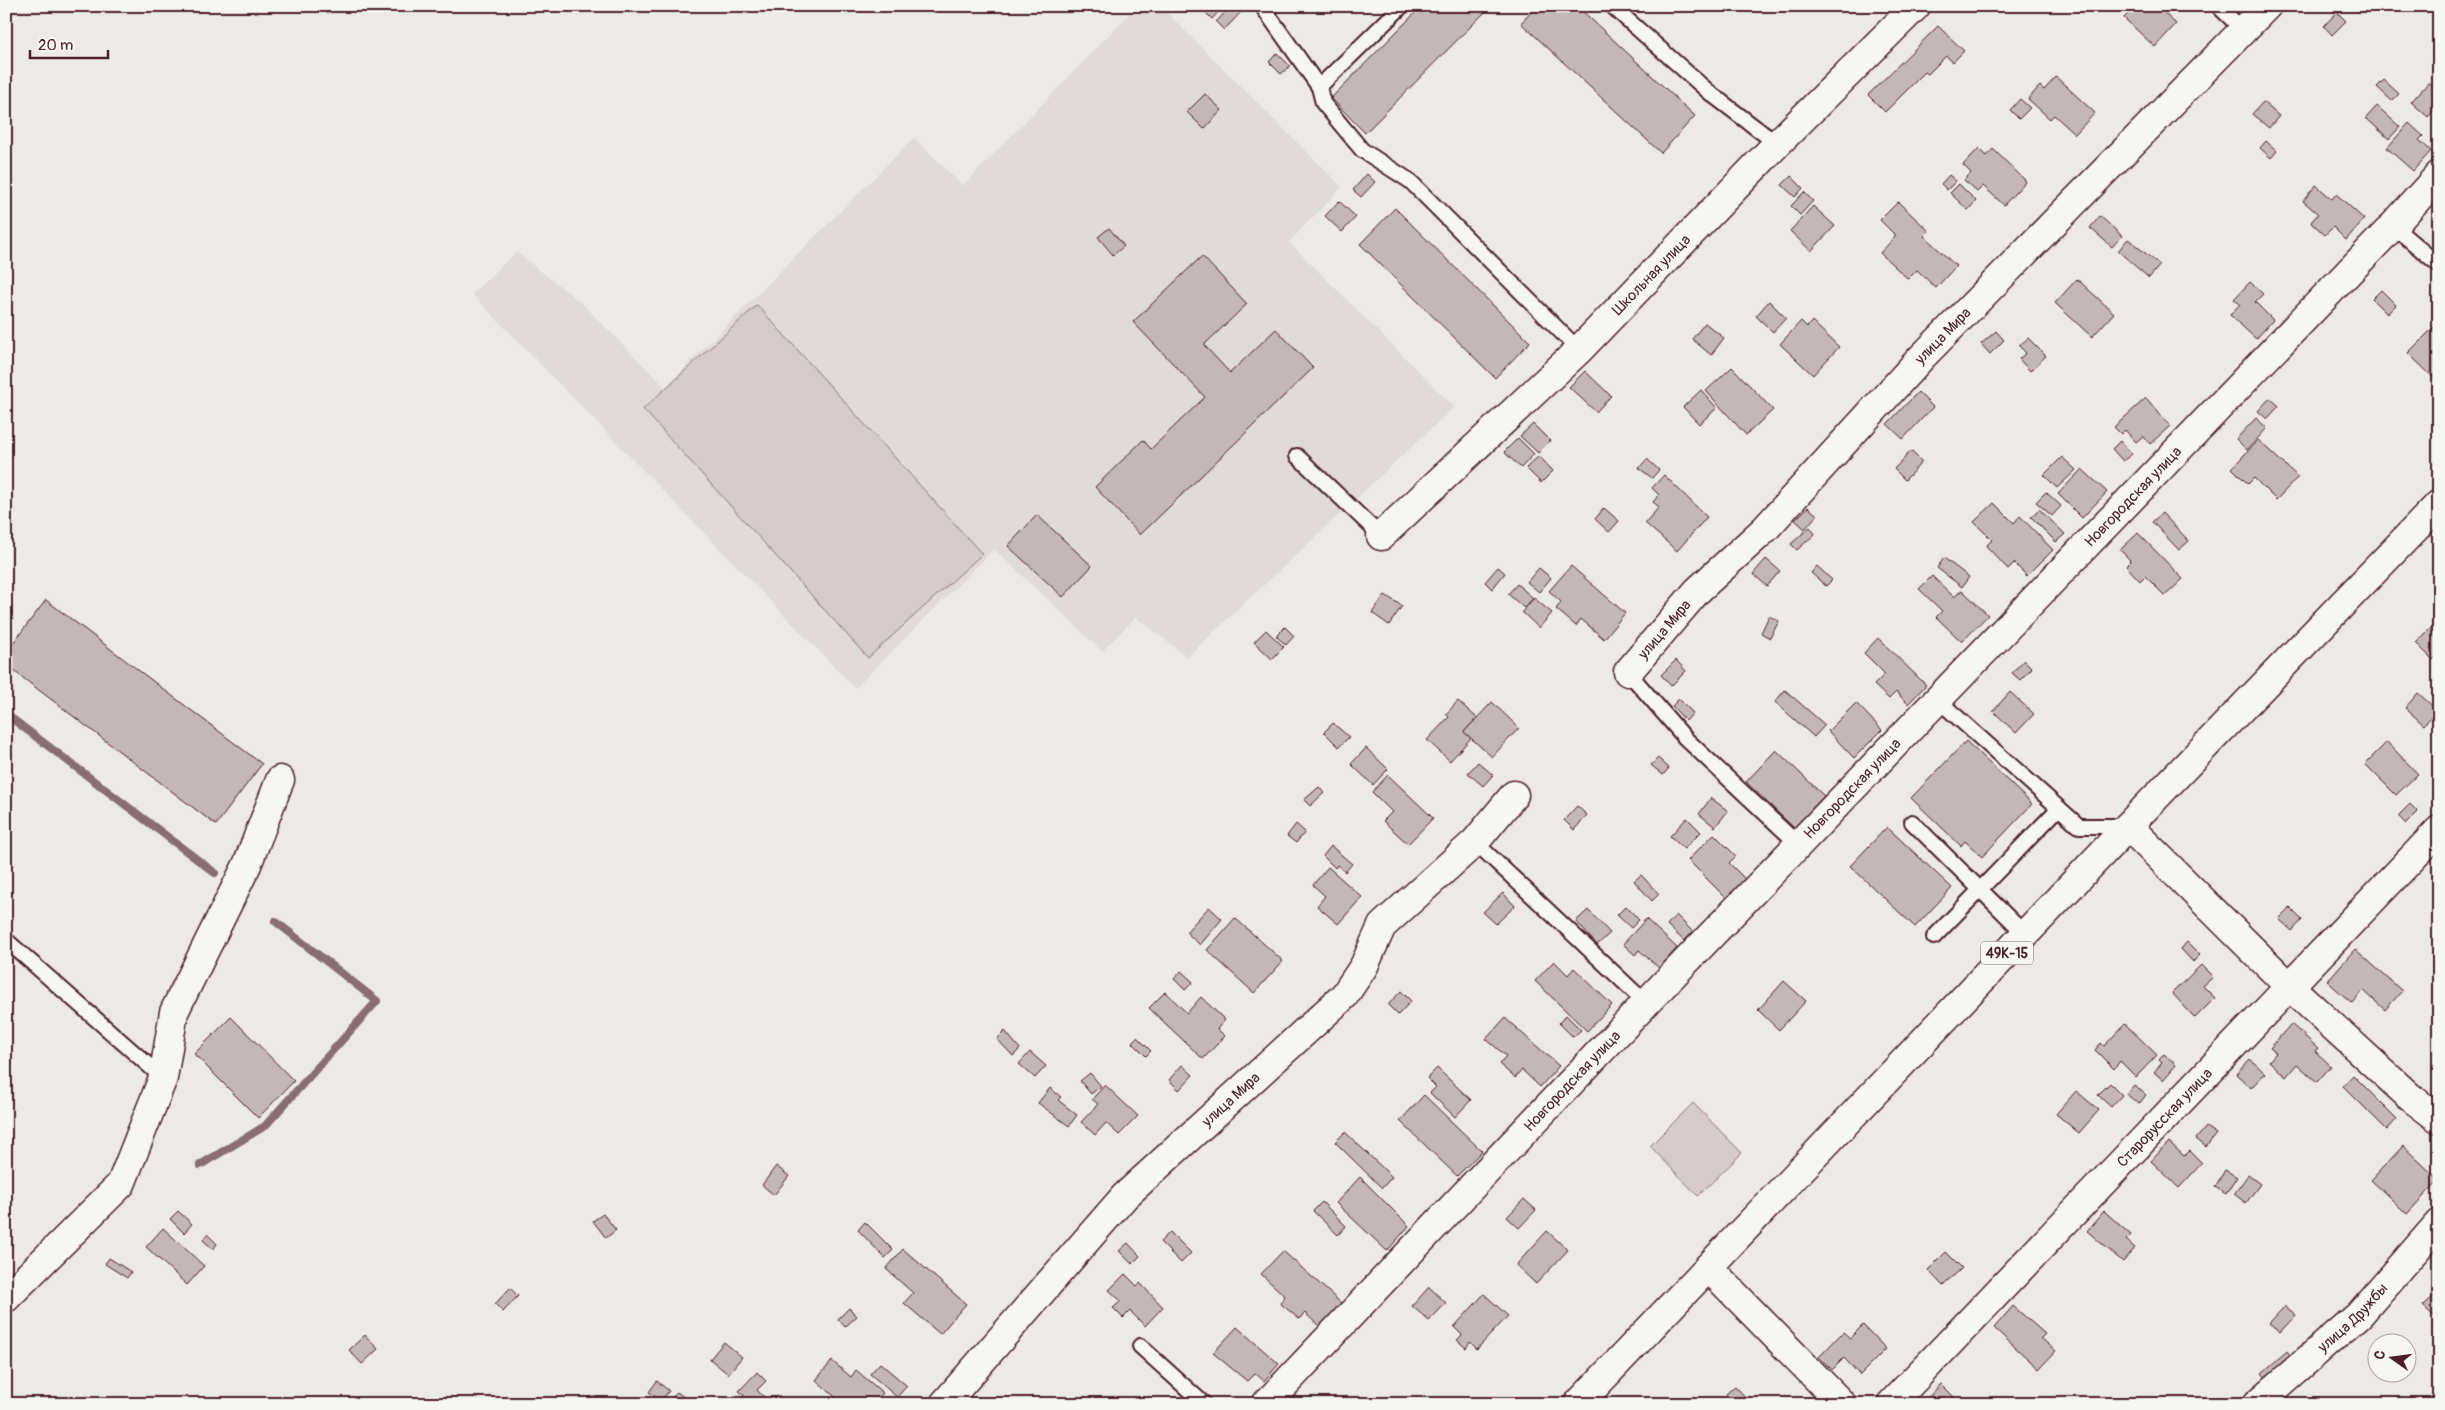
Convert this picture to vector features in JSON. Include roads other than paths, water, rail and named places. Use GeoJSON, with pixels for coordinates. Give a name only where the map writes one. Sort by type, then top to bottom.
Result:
{"type":"FeatureCollection","features":[{"type":"Feature","properties":{"kind":"street","name":"Школьная улица"},"geometry":{"type":"LineString","coordinates":[[1381,536],[1579,350],[1777,144],[1916,6]]}},
{"type":"Feature","properties":{"kind":"street","name":"улица Мира"},"geometry":{"type":"LineString","coordinates":[[1628,672],[1697,591],[1765,529],[1921,358],[2266,6]]}},
{"type":"Feature","properties":{"kind":"street","name":"Новгородская улица"},"geometry":{"type":"LineString","coordinates":[[1266,1404],[1646,1003],[2393,226],[2439,174]]}},
{"type":"Feature","properties":{"kind":"street","name":"49К-15"},"geometry":{"type":"LineString","coordinates":[[1578,1404],[2128,826],[2439,504]]}},
{"type":"Feature","properties":{"kind":"street"},"geometry":{"type":"LineString","coordinates":[[6,1298],[121,1184],[163,1078],[174,1012],[247,865],[280,780]]}},
{"type":"Feature","properties":{"kind":"street","name":"улица Мира"},"geometry":{"type":"LineString","coordinates":[[944,1404],[1125,1196],[1344,996],[1364,966],[1382,926],[1475,842],[1514,795]]}},
{"type":"Feature","properties":{"kind":"street"},"geometry":{"type":"LineString","coordinates":[[2128,826],[2289,986],[2410,1097],[2439,1119]]}},
{"type":"Feature","properties":{"kind":"street","name":"Старорусская улица"},"geometry":{"type":"LineString","coordinates":[[1891,1404],[2439,830]]}},
{"type":"Feature","properties":{"kind":"street","name":"улица Дружбы"},"geometry":{"type":"LineString","coordinates":[[2257,1404],[2358,1315],[2439,1223]]}},
{"type":"Feature","properties":{"kind":"street"},"geometry":{"type":"LineString","coordinates":[[1708,1267],[1842,1404]]}},
{"type":"Feature","properties":{"kind":"lane"},"geometry":{"type":"LineString","coordinates":[[1320,87],[1402,6]]}},
{"type":"Feature","properties":{"kind":"lane"},"geometry":{"type":"LineString","coordinates":[[1612,6],[1710,93],[1777,144]]}},
{"type":"Feature","properties":{"kind":"lane"},"geometry":{"type":"LineString","coordinates":[[2218,6],[2242,30]]}},
{"type":"Feature","properties":{"kind":"lane"},"geometry":{"type":"LineString","coordinates":[[1265,7],[1320,87],[1323,103],[1362,150],[1410,181],[1579,350]]}},
{"type":"Feature","properties":{"kind":"lane"},"geometry":{"type":"LineString","coordinates":[[2393,226],[2439,265]]}},
{"type":"Feature","properties":{"kind":"lane"},"geometry":{"type":"LineString","coordinates":[[1297,456],[1381,536]]}},
{"type":"Feature","properties":{"kind":"lane"},"geometry":{"type":"LineString","coordinates":[[1628,672],[1685,738],[1798,845]]}},
{"type":"Feature","properties":{"kind":"lane"},"geometry":{"type":"LineString","coordinates":[[1938,700],[2079,826],[2128,826]]}},
{"type":"Feature","properties":{"kind":"lane"},"geometry":{"type":"LineString","coordinates":[[1934,937],[2059,808]]}},
{"type":"Feature","properties":{"kind":"lane"},"geometry":{"type":"LineString","coordinates":[[1912,822],[2025,934]]}},
{"type":"Feature","properties":{"kind":"lane"},"geometry":{"type":"LineString","coordinates":[[1475,842],[1646,1003]]}},
{"type":"Feature","properties":{"kind":"lane"},"geometry":{"type":"LineString","coordinates":[[6,940],[163,1078]]}},
{"type":"Feature","properties":{"kind":"lane"},"geometry":{"type":"LineString","coordinates":[[1140,1346],[1204,1404]]}},
{"type":"Feature","properties":{"kind":"waterway"},"geometry":{"type":"LineString","coordinates":[[6,714],[215,873]]}},
{"type":"Feature","properties":{"kind":"waterway"},"geometry":{"type":"LineString","coordinates":[[200,1165],[265,1126],[377,1001],[275,921]]}}]}
